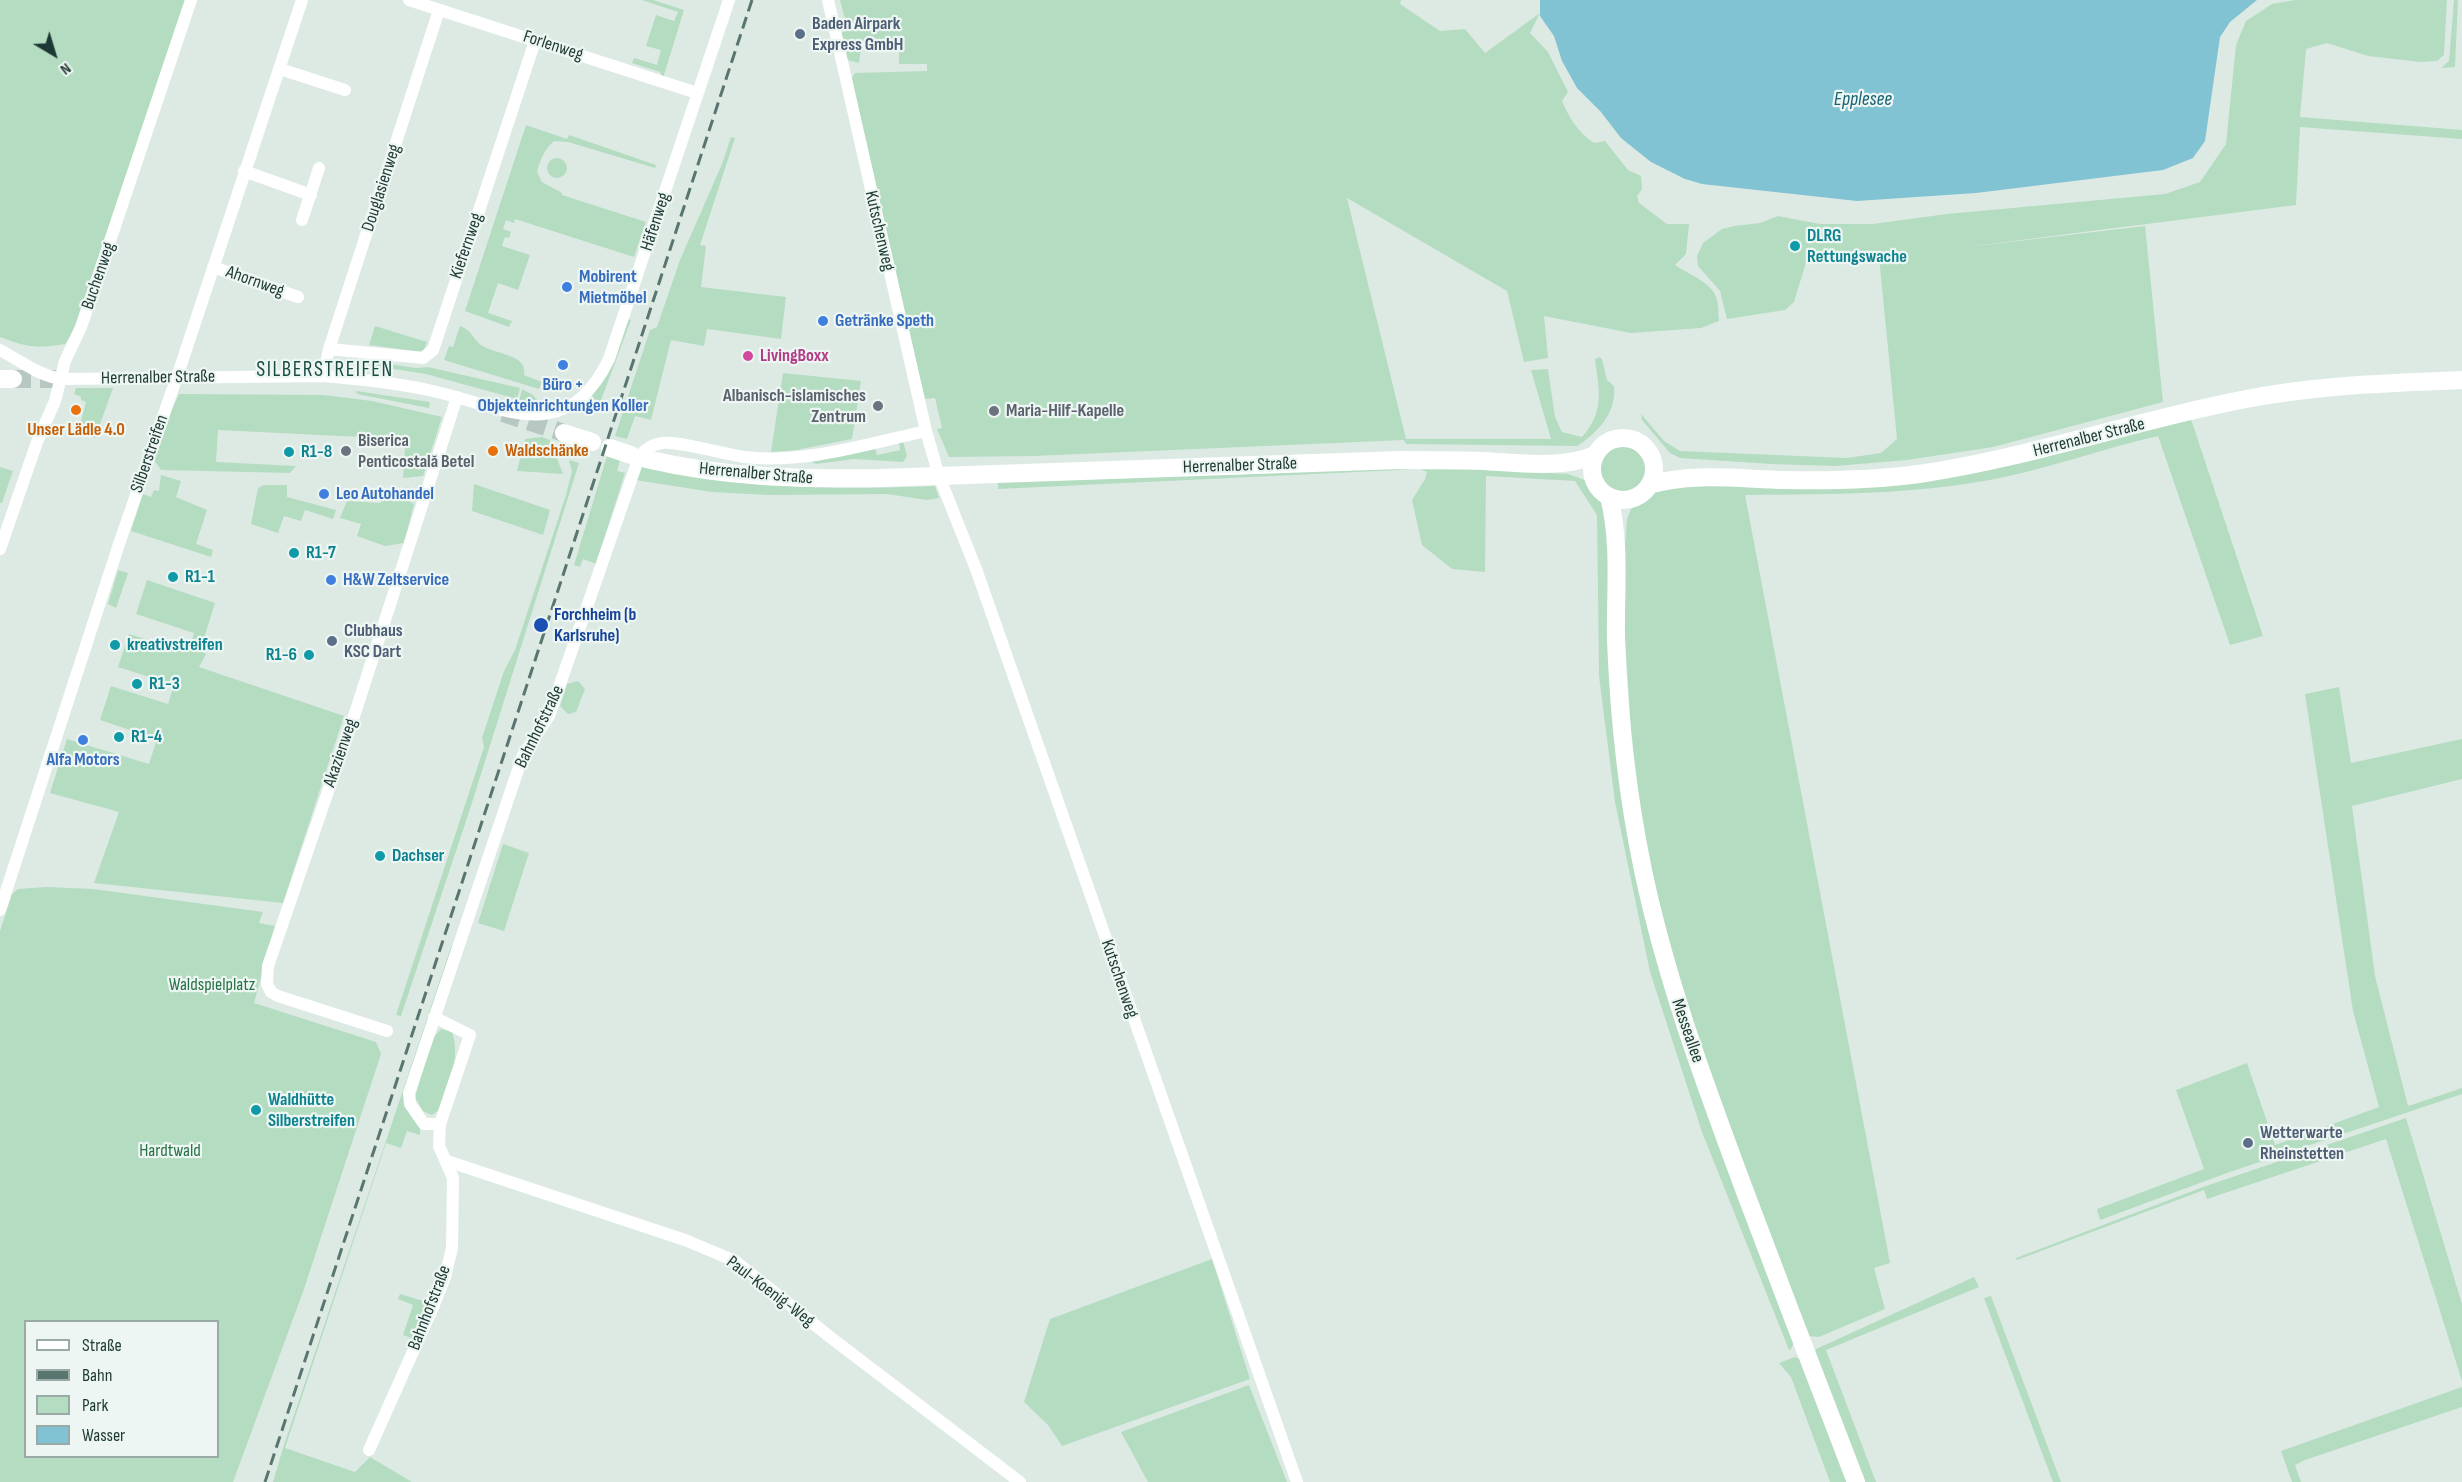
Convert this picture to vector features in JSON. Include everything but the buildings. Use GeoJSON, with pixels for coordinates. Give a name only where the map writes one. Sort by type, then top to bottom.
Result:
{"type":"FeatureCollection","features":[{"type":"Feature","properties":{"kind":"street","name":"Buchenweg"},"geometry":{"type":"LineString","coordinates":[[0,549],[26,471],[55,400],[65,361],[85,316],[191,0]]}},
{"type":"Feature","properties":{"kind":"street","name":"Silberstreifen"},"geometry":{"type":"LineString","coordinates":[[0,910],[4,886],[177,378],[302,0]]}},
{"type":"Feature","properties":{"kind":"street","name":"Forlenweg"},"geometry":{"type":"LineString","coordinates":[[409,0],[697,93]]}},
{"type":"Feature","properties":{"kind":"street","name":"Häfenweg"},"geometry":{"type":"LineString","coordinates":[[545,414],[568,407],[584,395],[601,375],[641,268],[729,0]]}},
{"type":"Feature","properties":{"kind":"street","name":"Kutschenweg"},"geometry":{"type":"LineString","coordinates":[[828,0],[936,469],[976,569],[1297,1482]]}},
{"type":"Feature","properties":{"kind":"street","name":"Douglasienweg"},"geometry":{"type":"LineString","coordinates":[[324,371],[329,349],[439,10]]}},
{"type":"Feature","properties":{"kind":"street","name":"Kiefernweg"},"geometry":{"type":"LineString","coordinates":[[329,349],[423,358],[432,350],[536,41]]}},
{"type":"Feature","properties":{"kind":"street"},"geometry":{"type":"LineString","coordinates":[[280,69],[345,90]]}},
{"type":"Feature","properties":{"kind":"street"},"geometry":{"type":"LineString","coordinates":[[302,220],[319,168]]}},
{"type":"Feature","properties":{"kind":"street"},"geometry":{"type":"LineString","coordinates":[[244,171],[310,195]]}},
{"type":"Feature","properties":{"kind":"street","name":"Ahornweg"},"geometry":{"type":"LineString","coordinates":[[213,267],[298,297]]}},
{"type":"Feature","properties":{"kind":"street","name":"Herrenalber Straße"},"geometry":{"type":"LineString","coordinates":[[0,350],[47,377],[61,379],[177,378],[324,371],[456,397],[524,416],[545,414]]}},
{"type":"Feature","properties":{"kind":"street","name":"Herrenalber Straße"},"geometry":{"type":"LineString","coordinates":[[1649,485],[1665,480],[1714,477],[1845,482],[1920,473],[2018,456],[2250,398],[2317,389],[2462,380]]}},
{"type":"Feature","properties":{"kind":"street","name":"Akazienweg"},"geometry":{"type":"LineString","coordinates":[[387,1031],[278,996],[271,992],[266,981],[268,966],[286,909],[357,707],[456,397]]}},
{"type":"Feature","properties":{"kind":"street","name":"Herrenalber Straße"},"geometry":{"type":"LineString","coordinates":[[642,455],[669,443],[722,454],[766,459],[794,459],[926,431]]}},
{"type":"Feature","properties":{"kind":"street"},"geometry":{"type":"LineString","coordinates":[[564,433],[592,442]]}},
{"type":"Feature","properties":{"kind":"street"},"geometry":{"type":"LineString","coordinates":[[1626,438],[1641,444],[1647,450],[1653,464],[1649,485],[1637,496],[1629,499],[1622,500],[1609,496],[1602,492],[1593,479],[1595,455],[1610,441],[1626,438]]}},
{"type":"Feature","properties":{"kind":"street","name":"Herrenalber Straße"},"geometry":{"type":"LineString","coordinates":[[610,448],[708,472],[800,479],[936,469],[1400,460],[1482,461],[1541,465],[1585,460],[1595,455]]}},
{"type":"Feature","properties":{"kind":"street","name":"Bahnhofstraße"},"geometry":{"type":"LineString","coordinates":[[440,1124],[424,1124],[410,1104],[409,1093],[524,756],[549,716],[642,455]]}},
{"type":"Feature","properties":{"kind":"street","name":"Herrenalber Straße"},"geometry":{"type":"LineString","coordinates":[[1653,464],[1714,477]]}},
{"type":"Feature","properties":{"kind":"street","name":"Herrenalber Straße"},"geometry":{"type":"LineString","coordinates":[[1541,465],[1593,479]]}},
{"type":"Feature","properties":{"kind":"street","name":"Messeallee"},"geometry":{"type":"LineString","coordinates":[[1609,496],[1616,557],[1616,637],[1619,710],[1624,756],[1642,868],[1659,944],[1677,1005],[1714,1109],[1856,1482]]}},
{"type":"Feature","properties":{"kind":"street","name":"Messeallee"},"geometry":{"type":"LineString","coordinates":[[1616,557],[1629,499]]}},
{"type":"Feature","properties":{"kind":"street","name":"Bahnhofstraße"},"geometry":{"type":"LineString","coordinates":[[369,1450],[445,1277],[452,1248],[453,1178],[439,1146],[440,1124],[470,1035],[434,1017]]}},
{"type":"Feature","properties":{"kind":"street","name":"Paul-Koenig-Weg"},"geometry":{"type":"LineString","coordinates":[[447,1161],[685,1240],[735,1261],[1003,1470],[1011,1476],[1016,1476],[1020,1482]]}},
{"type":"Feature","properties":{"kind":"green space"},"geometry":{"type":"Polygon","coordinates":[[[0,0],[186,0],[78,325],[65,344],[31,346],[0,337],[0,0]]]}},
{"type":"Feature","properties":{"kind":"green space"},"geometry":{"type":"Polygon","coordinates":[[[642,0],[653,0],[684,10],[663,78],[660,72],[632,63],[634,58],[657,65],[661,50],[646,46],[656,15],[674,21],[678,12],[642,0]]]}},
{"type":"Feature","properties":{"kind":"green space"},"geometry":{"type":"Polygon","coordinates":[[[840,0],[1401,0],[1400,4],[1440,31],[1465,29],[1485,53],[1540,13],[1530,33],[1548,52],[1568,92],[1562,101],[1571,119],[1594,143],[1605,141],[1628,170],[1641,176],[1642,189],[1637,196],[1639,203],[1667,224],[1689,224],[1686,254],[1675,265],[1704,283],[1713,292],[1718,303],[1719,321],[1701,328],[1631,333],[1544,316],[1548,358],[1524,362],[1507,291],[1347,198],[1406,439],[1551,439],[1531,370],[1548,369],[1555,417],[1562,432],[1582,437],[1594,418],[1599,400],[1595,359],[1599,357],[1602,359],[1607,380],[1614,386],[1614,396],[1609,413],[1599,428],[1577,446],[1406,444],[1404,440],[1034,456],[949,457],[937,429],[942,428],[935,398],[925,399],[850,81],[855,73],[927,71],[927,64],[899,64],[899,44],[862,41],[859,63],[847,60],[840,33],[848,30],[840,0]]]}},
{"type":"Feature","properties":{"kind":"green space"},"geometry":{"type":"Polygon","coordinates":[[[2295,0],[2447,0],[2444,55],[2437,61],[2421,62],[2368,56],[2327,43],[2306,49],[2300,117],[2462,130],[2462,139],[2300,127],[2296,205],[1958,248],[2145,226],[2163,402],[1993,447],[1907,460],[1836,466],[1680,458],[1670,453],[1642,420],[1641,414],[1664,441],[1680,451],[1847,458],[1881,453],[1897,439],[1879,257],[1808,256],[1794,302],[1785,310],[1727,319],[1720,291],[1698,266],[1697,256],[1703,243],[1722,229],[1760,223],[1778,216],[1820,224],[1873,224],[1947,214],[2165,194],[2200,182],[2226,144],[2236,45],[2246,21],[2272,4],[2295,0]]]}},
{"type":"Feature","properties":{"kind":"green space"},"geometry":{"type":"Polygon","coordinates":[[[2454,0],[2458,0],[2455,67],[2441,68],[2449,61],[2454,0]]]}},
{"type":"Feature","properties":{"kind":"green space"},"geometry":{"type":"Polygon","coordinates":[[[526,125],[567,139],[569,135],[656,165],[655,168],[568,142],[554,141],[551,144],[543,155],[537,172],[542,182],[562,195],[646,222],[634,257],[515,219],[514,223],[506,220],[503,229],[511,232],[509,238],[505,237],[502,246],[530,255],[518,290],[498,283],[488,313],[512,321],[509,327],[465,311],[526,125]]]}},
{"type":"Feature","properties":{"kind":"green space"},"geometry":{"type":"Polygon","coordinates":[[[731,137],[735,138],[700,245],[706,246],[701,287],[786,297],[781,339],[707,329],[704,346],[671,340],[651,420],[635,416],[627,439],[615,436],[650,330],[657,327],[680,260],[722,164],[731,137]]]}},
{"type":"Feature","properties":{"kind":"green space"},"geometry":{"type":"Polygon","coordinates":[[[557,158],[564,161],[567,168],[564,175],[557,178],[550,175],[547,168],[550,161],[557,158]]]}},
{"type":"Feature","properties":{"kind":"green space"},"geometry":{"type":"Polygon","coordinates":[[[628,319],[631,320],[600,403],[591,394],[608,373],[628,319]]]}},
{"type":"Feature","properties":{"kind":"green space"},"geometry":{"type":"Polygon","coordinates":[[[375,326],[427,342],[423,352],[369,345],[375,326]]]}},
{"type":"Feature","properties":{"kind":"green space"},"geometry":{"type":"Polygon","coordinates":[[[460,326],[486,348],[516,359],[524,368],[524,375],[542,382],[539,389],[444,360],[449,346],[453,347],[460,326]]]}},
{"type":"Feature","properties":{"kind":"green space"},"geometry":{"type":"Polygon","coordinates":[[[355,359],[416,368],[428,367],[520,388],[517,399],[426,374],[355,363],[355,359]]]}},
{"type":"Feature","properties":{"kind":"green space"},"geometry":{"type":"Polygon","coordinates":[[[783,373],[861,381],[852,439],[796,450],[771,452],[783,373]]]}},
{"type":"Feature","properties":{"kind":"green space"},"geometry":{"type":"Polygon","coordinates":[[[76,388],[113,388],[95,438],[78,432],[86,402],[74,394],[76,388]]]}},
{"type":"Feature","properties":{"kind":"green space"},"geometry":{"type":"Polygon","coordinates":[[[522,389],[533,395],[540,403],[538,408],[518,405],[522,389]]]}},
{"type":"Feature","properties":{"kind":"green space"},"geometry":{"type":"Polygon","coordinates":[[[356,391],[430,402],[429,408],[357,394],[356,391]]]}},
{"type":"Feature","properties":{"kind":"green space"},"geometry":{"type":"Polygon","coordinates":[[[179,394],[324,395],[372,401],[442,417],[423,476],[403,478],[405,447],[362,447],[362,437],[218,430],[216,462],[296,466],[290,473],[161,470],[154,460],[179,394]]]}},
{"type":"Feature","properties":{"kind":"green space"},"geometry":{"type":"Polygon","coordinates":[[[2190,416],[2263,636],[2230,645],[2158,436],[2020,474],[1968,484],[1873,493],[1745,495],[1890,1263],[1874,1268],[1885,1309],[1819,1337],[1808,1336],[1714,1087],[1677,976],[1653,886],[1634,778],[1625,638],[1624,558],[1627,519],[1631,509],[1660,485],[1868,485],[2190,416]]]}},
{"type":"Feature","properties":{"kind":"green space"},"geometry":{"type":"Polygon","coordinates":[[[542,437],[550,440],[563,474],[517,471],[525,439],[542,437]]]}},
{"type":"Feature","properties":{"kind":"green space"},"geometry":{"type":"Polygon","coordinates":[[[903,441],[907,456],[903,462],[854,459],[816,464],[812,462],[875,447],[877,455],[900,450],[899,442],[903,441]]]}},
{"type":"Feature","properties":{"kind":"green space"},"geometry":{"type":"Polygon","coordinates":[[[1617,444],[1627,444],[1640,451],[1647,464],[1647,474],[1640,487],[1627,494],[1617,494],[1608,490],[1601,483],[1597,474],[1597,464],[1601,455],[1608,448],[1617,444]]]}},
{"type":"Feature","properties":{"kind":"green space"},"geometry":{"type":"Polygon","coordinates":[[[607,456],[620,460],[617,471],[625,473],[596,564],[583,559],[580,567],[574,565],[607,456]]]}},
{"type":"Feature","properties":{"kind":"green space"},"geometry":{"type":"Polygon","coordinates":[[[569,460],[579,463],[469,812],[401,1016],[396,1015],[484,747],[482,738],[504,671],[515,650],[566,495],[572,471],[569,460]]]}},
{"type":"Feature","properties":{"kind":"green space"},"geometry":{"type":"Polygon","coordinates":[[[641,465],[711,479],[786,486],[863,488],[935,486],[939,498],[927,500],[887,494],[769,495],[712,492],[635,480],[641,465]]]}},
{"type":"Feature","properties":{"kind":"green space"},"geometry":{"type":"Polygon","coordinates":[[[0,467],[13,471],[2,503],[0,503],[0,467]]]}},
{"type":"Feature","properties":{"kind":"green space"},"geometry":{"type":"Polygon","coordinates":[[[1441,467],[1568,474],[1585,480],[1605,504],[1629,831],[1795,1340],[1789,1350],[1702,1132],[1650,972],[1615,802],[1599,676],[1597,515],[1575,481],[1486,476],[1485,572],[1452,569],[1422,545],[1412,500],[1427,472],[1420,469],[998,489],[998,482],[1441,467]]]}},
{"type":"Feature","properties":{"kind":"green space"},"geometry":{"type":"Polygon","coordinates":[[[161,475],[181,481],[176,497],[207,510],[196,544],[213,550],[211,557],[131,531],[143,494],[151,497],[154,490],[159,491],[161,475]]]}},
{"type":"Feature","properties":{"kind":"green space"},"geometry":{"type":"Polygon","coordinates":[[[474,484],[550,510],[543,535],[472,511],[474,484]]]}},
{"type":"Feature","properties":{"kind":"green space"},"geometry":{"type":"Polygon","coordinates":[[[264,485],[287,485],[287,497],[336,510],[333,519],[305,510],[301,521],[284,516],[278,533],[251,524],[258,488],[264,485]]]}},
{"type":"Feature","properties":{"kind":"green space"},"geometry":{"type":"Polygon","coordinates":[[[409,487],[410,502],[414,504],[404,543],[385,546],[357,536],[361,524],[340,518],[347,501],[381,503],[382,493],[409,487]]]}},
{"type":"Feature","properties":{"kind":"green space"},"geometry":{"type":"Polygon","coordinates":[[[118,570],[128,573],[116,608],[108,604],[118,570]]]}},
{"type":"Feature","properties":{"kind":"green space"},"geometry":{"type":"Polygon","coordinates":[[[147,580],[215,603],[200,651],[206,654],[199,667],[344,716],[283,903],[94,883],[119,812],[50,793],[67,739],[149,764],[157,739],[100,720],[111,686],[168,704],[174,685],[118,667],[129,634],[188,652],[194,633],[136,614],[147,580]]]}},
{"type":"Feature","properties":{"kind":"green space"},"geometry":{"type":"Polygon","coordinates":[[[578,681],[585,689],[576,712],[568,714],[560,706],[567,684],[578,681]]]}},
{"type":"Feature","properties":{"kind":"green space"},"geometry":{"type":"Polygon","coordinates":[[[2339,687],[2351,763],[2462,739],[2462,779],[2352,806],[2375,976],[2408,1106],[2462,1088],[2462,1094],[2227,1173],[2100,1220],[2097,1209],[2204,1169],[2176,1090],[2247,1063],[2275,1145],[2379,1107],[2353,1011],[2305,694],[2339,687]]]}},
{"type":"Feature","properties":{"kind":"green space"},"geometry":{"type":"Polygon","coordinates":[[[503,844],[529,853],[504,931],[478,923],[503,844]]]}},
{"type":"Feature","properties":{"kind":"green space","name":"Hardtwald"},"geometry":{"type":"Polygon","coordinates":[[[46,887],[93,889],[263,912],[259,923],[275,926],[254,1003],[376,1042],[381,1054],[304,1289],[233,1482],[0,1482],[0,931],[12,894],[18,889],[46,887]]]}},
{"type":"Feature","properties":{"kind":"green space"},"geometry":{"type":"Polygon","coordinates":[[[452,944],[452,951],[409,1086],[420,1135],[407,1131],[401,1148],[386,1143],[285,1448],[355,1472],[370,1457],[412,1482],[273,1482],[283,1448],[452,944]]]}},
{"type":"Feature","properties":{"kind":"green space"},"geometry":{"type":"Polygon","coordinates":[[[441,1029],[452,1032],[454,1064],[445,1101],[432,1115],[423,1111],[415,1097],[432,1039],[441,1029]]]}},
{"type":"Feature","properties":{"kind":"green space"},"geometry":{"type":"Polygon","coordinates":[[[2406,1118],[2462,1304],[2462,1381],[2386,1139],[2207,1199],[2204,1190],[2017,1260],[2016,1258],[2206,1186],[2406,1118]]]}},
{"type":"Feature","properties":{"kind":"green space"},"geometry":{"type":"Polygon","coordinates":[[[1212,1259],[1250,1379],[1062,1446],[1048,1425],[1024,1402],[1050,1319],[1212,1259]]]}},
{"type":"Feature","properties":{"kind":"green space"},"geometry":{"type":"Polygon","coordinates":[[[1974,1277],[1979,1287],[1826,1350],[1876,1482],[1864,1482],[1815,1352],[1816,1349],[1974,1277]]]}},
{"type":"Feature","properties":{"kind":"green space"},"geometry":{"type":"Polygon","coordinates":[[[400,1294],[433,1304],[414,1344],[410,1342],[411,1338],[403,1335],[413,1305],[398,1299],[400,1294]]]}},
{"type":"Feature","properties":{"kind":"green space"},"geometry":{"type":"Polygon","coordinates":[[[1991,1296],[2061,1482],[2053,1482],[1984,1298],[1991,1296]]]}},
{"type":"Feature","properties":{"kind":"green space"},"geometry":{"type":"Polygon","coordinates":[[[1795,1357],[1800,1359],[1849,1482],[1830,1482],[1791,1377],[1779,1363],[1795,1357]]]}},
{"type":"Feature","properties":{"kind":"green space"},"geometry":{"type":"Polygon","coordinates":[[[1249,1385],[1287,1482],[1148,1482],[1121,1432],[1249,1385]]]}},
{"type":"Feature","properties":{"kind":"green space"},"geometry":{"type":"Polygon","coordinates":[[[2462,1387],[2462,1407],[2305,1460],[2295,1465],[2301,1482],[2292,1482],[2281,1451],[2462,1387]]]}},
{"type":"Feature","properties":{"kind":"water","name":"Epplesee"},"geometry":{"type":"Polygon","coordinates":[[[1540,0],[2257,0],[2230,22],[2220,37],[2205,141],[2193,158],[2163,170],[1976,193],[1857,201],[1702,184],[1685,179],[1651,162],[1621,138],[1601,112],[1577,88],[1562,61],[1554,36],[1540,16],[1540,0]]]}},
{"type":"Feature","properties":{"kind":"tunnel"},"geometry":{"type":"LineString","coordinates":[[13,379],[65,379]]}},
{"type":"Feature","properties":{"kind":"tunnel"},"geometry":{"type":"LineString","coordinates":[[503,413],[564,433]]}},
{"type":"Feature","properties":{"kind":"railway"},"geometry":{"type":"LineString","coordinates":[[265,1482],[752,0]]}},
{"type":"Feature","properties":{"kind":"place","name":"Baden Airpark Express GmbH"},"geometry":{"type":"Point","coordinates":[800,34]}},
{"type":"Feature","properties":{"kind":"place","name":"DLRG Rettungswache"},"geometry":{"type":"Point","coordinates":[1795,246]}},
{"type":"Feature","properties":{"kind":"place","name":"Mobirent Mietmöbel"},"geometry":{"type":"Point","coordinates":[567,287]}},
{"type":"Feature","properties":{"kind":"place","name":"Getränke Speth"},"geometry":{"type":"Point","coordinates":[823,321]}},
{"type":"Feature","properties":{"kind":"place","name":"LivingBoxx"},"geometry":{"type":"Point","coordinates":[748,356]}},
{"type":"Feature","properties":{"kind":"place","name":"Büro + Objekteinrichtungen Koller"},"geometry":{"type":"Point","coordinates":[563,365]}},
{"type":"Feature","properties":{"kind":"place","name":"Albanisch-islamisches Zentrum"},"geometry":{"type":"Point","coordinates":[878,406]}},
{"type":"Feature","properties":{"kind":"place","name":"Unser Lädle 4.0"},"geometry":{"type":"Point","coordinates":[76,410]}},
{"type":"Feature","properties":{"kind":"place","name":"Maria-Hilf-Kapelle"},"geometry":{"type":"Point","coordinates":[994,411]}},
{"type":"Feature","properties":{"kind":"place","name":"Biserica Penticostală Betel"},"geometry":{"type":"Point","coordinates":[346,451]}},
{"type":"Feature","properties":{"kind":"place","name":"Waldschänke"},"geometry":{"type":"Point","coordinates":[493,451]}},
{"type":"Feature","properties":{"kind":"place","name":"R1-8"},"geometry":{"type":"Point","coordinates":[289,452]}},
{"type":"Feature","properties":{"kind":"place","name":"Leo Autohandel"},"geometry":{"type":"Point","coordinates":[324,494]}},
{"type":"Feature","properties":{"kind":"place","name":"R1-7"},"geometry":{"type":"Point","coordinates":[294,553]}},
{"type":"Feature","properties":{"kind":"place","name":"R1-1"},"geometry":{"type":"Point","coordinates":[173,577]}},
{"type":"Feature","properties":{"kind":"place","name":"H&W Zeltservice"},"geometry":{"type":"Point","coordinates":[331,580]}},
{"type":"Feature","properties":{"kind":"place","name":"Forchheim (b Karlsruhe)"},"geometry":{"type":"Point","coordinates":[541,625]}},
{"type":"Feature","properties":{"kind":"place","name":"Clubhaus KSC Dart"},"geometry":{"type":"Point","coordinates":[332,641]}},
{"type":"Feature","properties":{"kind":"place","name":"kreativstreifen"},"geometry":{"type":"Point","coordinates":[115,645]}},
{"type":"Feature","properties":{"kind":"place","name":"R1-6"},"geometry":{"type":"Point","coordinates":[309,655]}},
{"type":"Feature","properties":{"kind":"place","name":"R1-3"},"geometry":{"type":"Point","coordinates":[137,684]}},
{"type":"Feature","properties":{"kind":"place","name":"R1-4"},"geometry":{"type":"Point","coordinates":[119,737]}},
{"type":"Feature","properties":{"kind":"place","name":"Alfa Motors"},"geometry":{"type":"Point","coordinates":[83,740]}},
{"type":"Feature","properties":{"kind":"place","name":"Dachser"},"geometry":{"type":"Point","coordinates":[380,856]}},
{"type":"Feature","properties":{"kind":"place","name":"Waldhütte Silberstreifen"},"geometry":{"type":"Point","coordinates":[256,1110]}},
{"type":"Feature","properties":{"kind":"place","name":"Wetterwarte Rheinstetten"},"geometry":{"type":"Point","coordinates":[2248,1143]}},
{"type":"Feature","properties":{"kind":"district","name":"SILBERSTREIFEN"},"geometry":{"type":"Point","coordinates":[325,371]}},
{"type":"Feature","properties":{"kind":"park label","name":"Waldspielplatz"},"geometry":{"type":"Point","coordinates":[212,985]}}]}
